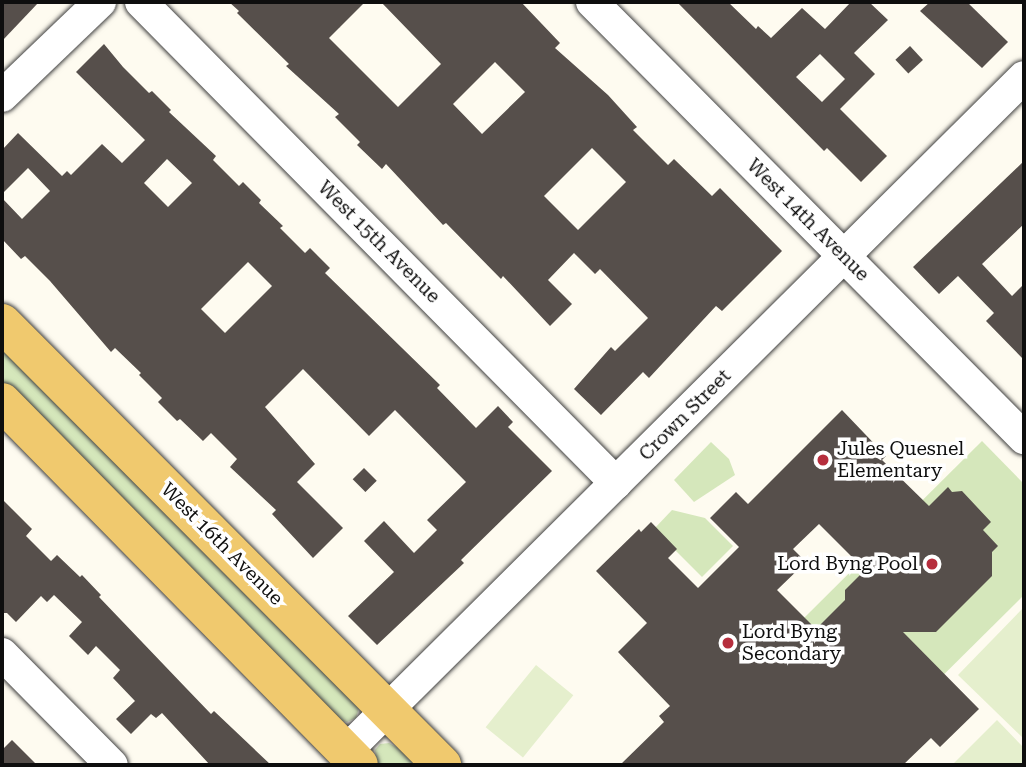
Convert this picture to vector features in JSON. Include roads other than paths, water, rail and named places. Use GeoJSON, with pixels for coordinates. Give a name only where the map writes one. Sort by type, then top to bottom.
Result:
{"type":"FeatureCollection","features":[{"type":"Feature","properties":{"kind":"main road","name":"West 16th Avenue"},"geometry":{"type":"LineString","coordinates":[[2,323],[442,765]]}},
{"type":"Feature","properties":{"kind":"main road"},"geometry":{"type":"LineString","coordinates":[[2,402],[352,759]]}},
{"type":"Feature","properties":{"kind":"street"},"geometry":{"type":"LineString","coordinates":[[2,96],[100,2]]}},
{"type":"Feature","properties":{"kind":"street","name":"West 15th Avenue"},"geometry":{"type":"LineString","coordinates":[[141,2],[616,484]]}},
{"type":"Feature","properties":{"kind":"street","name":"West 14th Avenue"},"geometry":{"type":"LineString","coordinates":[[592,2],[1024,438]]}},
{"type":"Feature","properties":{"kind":"street","name":"Crown Street"},"geometry":{"type":"LineString","coordinates":[[352,759],[387,710],[1024,77]]}},
{"type":"Feature","properties":{"kind":"street"},"geometry":{"type":"LineString","coordinates":[[2,654],[113,765]]}},
{"type":"Feature","properties":{"kind":"place","name":"Jules Quesnel Elementary"},"geometry":{"type":"Point","coordinates":[823,460]}},
{"type":"Feature","properties":{"kind":"place","name":"Lord Byng Pool"},"geometry":{"type":"Point","coordinates":[932,564]}},
{"type":"Feature","properties":{"kind":"place","name":"Lord Byng Secondary"},"geometry":{"type":"Point","coordinates":[728,643]}}]}
